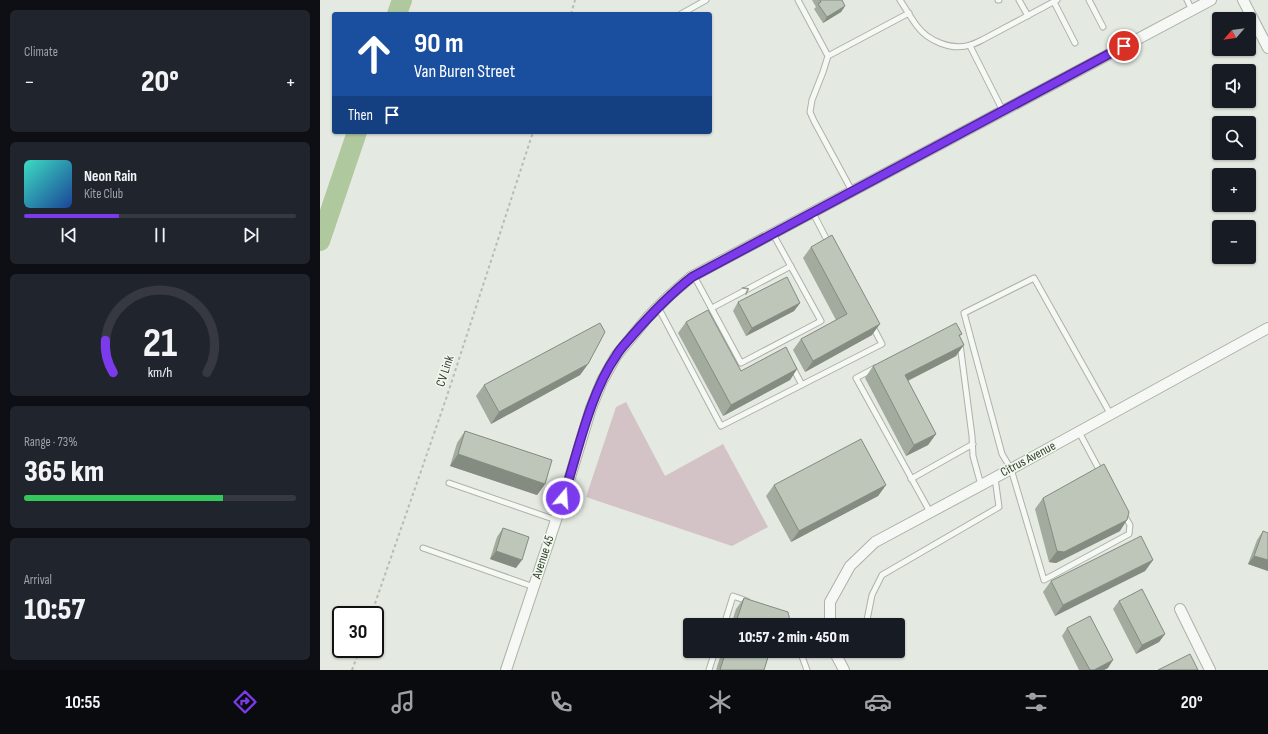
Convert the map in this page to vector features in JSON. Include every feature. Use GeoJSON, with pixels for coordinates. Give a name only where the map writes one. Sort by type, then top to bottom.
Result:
{"type":"FeatureCollection","features":[{"type":"Feature","properties":{"kind":"street","name":"Avenue 45"},"geometry":{"type":"LineString","coordinates":[[506,670],[602,381],[616,356],[669,296],[694,276],[1211,0]]}},
{"type":"Feature","properties":{"kind":"street"},"geometry":{"type":"LineString","coordinates":[[1243,0],[1268,48]]}},
{"type":"Feature","properties":{"kind":"street","name":"Citrus Avenue"},"geometry":{"type":"LineString","coordinates":[[830,618],[830,602],[850,566],[875,542],[1111,415],[1268,328]]}},
{"type":"Feature","properties":{"kind":"street"},"geometry":{"type":"LineString","coordinates":[[1180,609],[1210,670]]}},
{"type":"Feature","properties":{"kind":"street"},"geometry":{"type":"LineString","coordinates":[[838,658],[844,670]]}},
{"type":"Feature","properties":{"kind":"lane"},"geometry":{"type":"LineString","coordinates":[[685,12],[706,0]]}},
{"type":"Feature","properties":{"kind":"lane"},"geometry":{"type":"LineString","coordinates":[[798,0],[828,56],[824,72],[812,100],[810,112],[852,191]]}},
{"type":"Feature","properties":{"kind":"lane"},"geometry":{"type":"LineString","coordinates":[[900,0],[918,28],[929,37],[943,44],[954,46],[970,46],[1056,1],[1075,44]]}},
{"type":"Feature","properties":{"kind":"lane"},"geometry":{"type":"LineString","coordinates":[[1020,0],[1028,16]]}},
{"type":"Feature","properties":{"kind":"lane"},"geometry":{"type":"LineString","coordinates":[[1089,0],[1103,26]]}},
{"type":"Feature","properties":{"kind":"lane"},"geometry":{"type":"LineString","coordinates":[[1187,0],[1192,10]]}},
{"type":"Feature","properties":{"kind":"lane"},"geometry":{"type":"LineString","coordinates":[[828,56],[908,14]]}},
{"type":"Feature","properties":{"kind":"lane"},"geometry":{"type":"LineString","coordinates":[[970,46],[1002,111]]}},
{"type":"Feature","properties":{"kind":"lane"},"geometry":{"type":"LineString","coordinates":[[813,212],[831,247]]}},
{"type":"Feature","properties":{"kind":"lane"},"geometry":{"type":"LineString","coordinates":[[694,276],[741,363],[821,321],[773,234]]}},
{"type":"Feature","properties":{"kind":"lane"},"geometry":{"type":"LineString","coordinates":[[712,308],[791,266]]}},
{"type":"Feature","properties":{"kind":"lane"},"geometry":{"type":"LineString","coordinates":[[1111,415],[1034,278],[964,313],[1002,454],[1011,469],[1044,580],[1129,534],[1130,525],[1123,513]]}},
{"type":"Feature","properties":{"kind":"lane"},"geometry":{"type":"LineString","coordinates":[[658,307],[721,426],[882,344],[871,323]]}},
{"type":"Feature","properties":{"kind":"lane"},"geometry":{"type":"LineString","coordinates":[[959,341],[974,456],[981,485]]}},
{"type":"Feature","properties":{"kind":"lane"},"geometry":{"type":"LineString","coordinates":[[779,343],[783,350]]}},
{"type":"Feature","properties":{"kind":"lane"},"geometry":{"type":"LineString","coordinates":[[883,363],[856,378],[930,512]]}},
{"type":"Feature","properties":{"kind":"lane"},"geometry":{"type":"LineString","coordinates":[[790,364],[802,385]]}},
{"type":"Feature","properties":{"kind":"lane"},"geometry":{"type":"LineString","coordinates":[[1079,432],[1106,480]]}},
{"type":"Feature","properties":{"kind":"lane"},"geometry":{"type":"LineString","coordinates":[[911,478],[973,444]]}},
{"type":"Feature","properties":{"kind":"lane"},"geometry":{"type":"LineString","coordinates":[[867,618],[872,595],[882,575],[999,507],[995,478]]}},
{"type":"Feature","properties":{"kind":"lane"},"geometry":{"type":"LineString","coordinates":[[449,483],[556,520]]}},
{"type":"Feature","properties":{"kind":"lane"},"geometry":{"type":"LineString","coordinates":[[423,548],[534,587]]}},
{"type":"Feature","properties":{"kind":"lane"},"geometry":{"type":"LineString","coordinates":[[726,618],[733,596],[753,602]]}},
{"type":"Feature","properties":{"kind":"lane"},"geometry":{"type":"LineString","coordinates":[[709,670],[713,658]]}},
{"type":"Feature","properties":{"kind":"lane"},"geometry":{"type":"LineString","coordinates":[[803,658],[807,670]]}},
{"type":"Feature","properties":{"kind":"path"},"geometry":{"type":"LineString","coordinates":[[572,12],[575,0]]}},
{"type":"Feature","properties":{"kind":"path","name":"CV Link"},"geometry":{"type":"LineString","coordinates":[[374,606],[446,399],[532,134]]}},
{"type":"Feature","properties":{"kind":"path"},"geometry":{"type":"LineString","coordinates":[[352,670],[357,658]]}},
{"type":"Feature","properties":{"kind":"shaded area"},"geometry":{"type":"Polygon","coordinates":[[[626,402],[665,476],[723,444],[768,527],[732,546],[586,497],[616,407],[626,402]]]}},
{"type":"Feature","properties":{"kind":"building"},"geometry":{"type":"Polygon","coordinates":[[[820,0],[842,0],[845,6],[827,17],[818,4],[821,2],[820,0]]]}},
{"type":"Feature","properties":{"kind":"building"},"geometry":{"type":"Polygon","coordinates":[[[832,235],[880,324],[813,361],[801,339],[847,314],[811,247],[832,235]]]}},
{"type":"Feature","properties":{"kind":"building"},"geometry":{"type":"Polygon","coordinates":[[[787,277],[800,303],[752,328],[738,302],[787,277]]]}},
{"type":"Feature","properties":{"kind":"building"},"geometry":{"type":"Polygon","coordinates":[[[708,310],[741,371],[786,347],[797,369],[731,405],[686,322],[708,310]]]}},
{"type":"Feature","properties":{"kind":"building"},"geometry":{"type":"Polygon","coordinates":[[[600,323],[605,332],[588,364],[499,412],[484,385],[600,323]]]}},
{"type":"Feature","properties":{"kind":"building"},"geometry":{"type":"Polygon","coordinates":[[[956,323],[962,334],[959,335],[964,345],[905,375],[936,434],[914,445],[873,366],[956,323]]]}},
{"type":"Feature","properties":{"kind":"building"},"geometry":{"type":"Polygon","coordinates":[[[465,431],[552,460],[545,484],[458,454],[465,431]]]}},
{"type":"Feature","properties":{"kind":"building"},"geometry":{"type":"Polygon","coordinates":[[[861,439],[886,485],[799,531],[774,485],[861,439]]]}},
{"type":"Feature","properties":{"kind":"building"},"geometry":{"type":"Polygon","coordinates":[[[1104,464],[1129,512],[1127,520],[1064,552],[1057,551],[1043,498],[1104,464]]]}},
{"type":"Feature","properties":{"kind":"building"},"geometry":{"type":"Polygon","coordinates":[[[503,528],[529,537],[522,560],[496,551],[503,528]]]}},
{"type":"Feature","properties":{"kind":"building"},"geometry":{"type":"Polygon","coordinates":[[[1263,531],[1268,533],[1268,560],[1254,556],[1263,531]]]}},
{"type":"Feature","properties":{"kind":"building"},"geometry":{"type":"Polygon","coordinates":[[[1141,536],[1153,560],[1063,605],[1051,581],[1141,536]]]}},
{"type":"Feature","properties":{"kind":"building"},"geometry":{"type":"Polygon","coordinates":[[[1142,589],[1165,634],[1142,645],[1119,601],[1142,589]]]}},
{"type":"Feature","properties":{"kind":"building"},"geometry":{"type":"Polygon","coordinates":[[[744,598],[788,612],[789,618],[737,618],[744,598]]]}},
{"type":"Feature","properties":{"kind":"building"},"geometry":{"type":"Polygon","coordinates":[[[1090,616],[1113,660],[1094,670],[1090,670],[1067,628],[1090,616]]]}},
{"type":"Feature","properties":{"kind":"building"},"geometry":{"type":"Polygon","coordinates":[[[1190,654],[1198,670],[1158,670],[1190,654]]]}},
{"type":"Feature","properties":{"kind":"building"},"geometry":{"type":"Polygon","coordinates":[[[724,658],[768,658],[764,670],[720,670],[724,658]]]}},
{"type":"Feature","properties":{"kind":"waterway"},"geometry":{"type":"LineString","coordinates":[[398,12],[402,0]]}},
{"type":"Feature","properties":{"kind":"waterway"},"geometry":{"type":"LineString","coordinates":[[320,241],[356,134]]}},
{"type":"Feature","properties":{"kind":"route"},"geometry":{"type":"LineString","coordinates":[[563,498],[602,381],[616,356],[648,317],[669,296],[692,277],[1124,46]]}}]}
